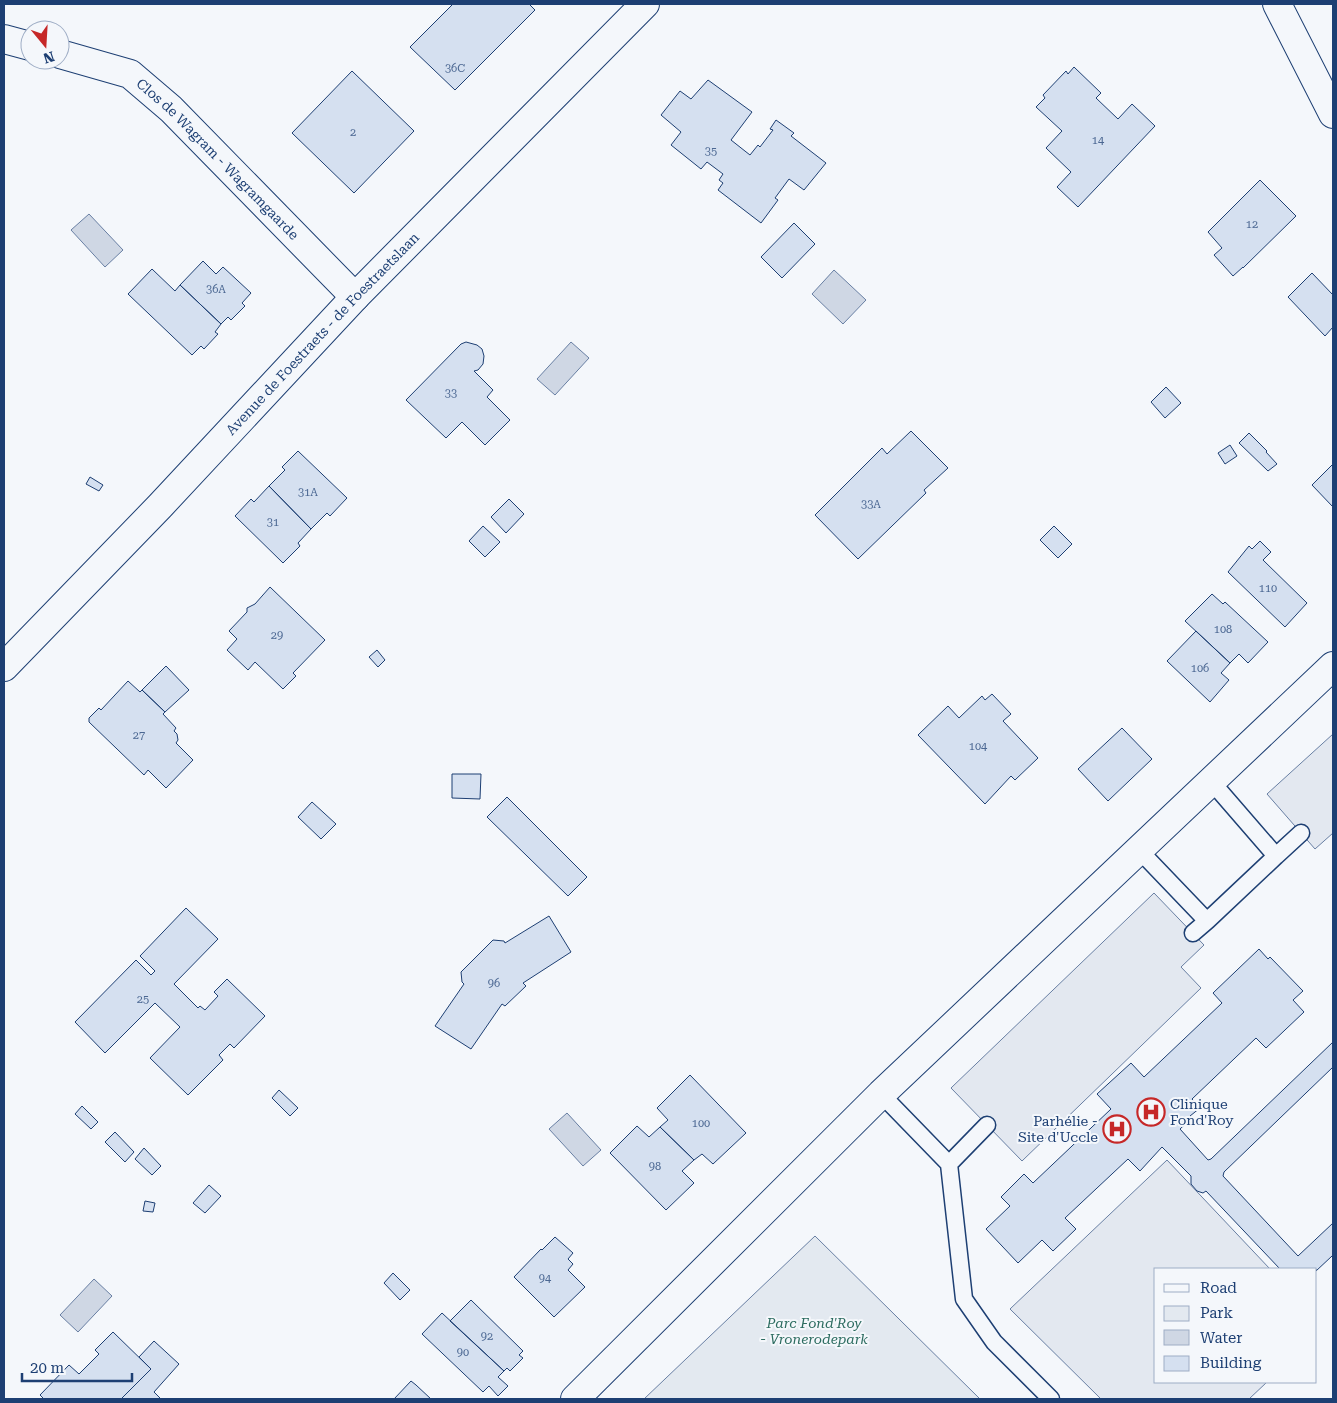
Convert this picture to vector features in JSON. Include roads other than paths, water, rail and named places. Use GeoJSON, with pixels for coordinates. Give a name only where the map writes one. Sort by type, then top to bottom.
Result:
{"type":"FeatureCollection","features":[{"type":"Feature","properties":{"kind":"street","name":"Avenue de Foestraets - de Foestraetslaan"},"geometry":{"type":"LineString","coordinates":[[4,667],[160,506],[355,297],[645,4]]}},
{"type":"Feature","properties":{"kind":"street"},"geometry":{"type":"LineString","coordinates":[[1277,4],[1333,114]]}},
{"type":"Feature","properties":{"kind":"street"},"geometry":{"type":"LineString","coordinates":[[4,39],[20,43]]}},
{"type":"Feature","properties":{"kind":"street","name":"Clos de Wagram - Wagramgaarde"},"geometry":{"type":"LineString","coordinates":[[70,57],[130,74],[171,109],[355,297]]}},
{"type":"Feature","properties":{"kind":"street"},"geometry":{"type":"LineString","coordinates":[[575,1399],[882,1094],[1333,666]]}},
{"type":"Feature","properties":{"kind":"lane"},"geometry":{"type":"LineString","coordinates":[[1210,781],[1276,856]]}},
{"type":"Feature","properties":{"kind":"lane"},"geometry":{"type":"LineString","coordinates":[[1193,934],[1301,832]]}},
{"type":"Feature","properties":{"kind":"lane"},"geometry":{"type":"LineString","coordinates":[[1139,850],[1207,921]]}},
{"type":"Feature","properties":{"kind":"lane"},"geometry":{"type":"LineString","coordinates":[[882,1094],[950,1164],[964,1299],[994,1342],[1051,1399]]}},
{"type":"Feature","properties":{"kind":"lane"},"geometry":{"type":"LineString","coordinates":[[950,1164],[987,1125]]}},
{"type":"Feature","properties":{"kind":"water"},"geometry":{"type":"Polygon","coordinates":[[[89,214],[123,250],[105,267],[71,230],[89,214]]]}},
{"type":"Feature","properties":{"kind":"water"},"geometry":{"type":"Polygon","coordinates":[[[834,270],[866,300],[843,324],[812,294],[834,270]]]}},
{"type":"Feature","properties":{"kind":"water"},"geometry":{"type":"Polygon","coordinates":[[[571,342],[589,358],[555,395],[537,379],[571,342]]]}},
{"type":"Feature","properties":{"kind":"water"},"geometry":{"type":"Polygon","coordinates":[[[567,1113],[601,1150],[583,1166],[549,1129],[567,1113]]]}},
{"type":"Feature","properties":{"kind":"water"},"geometry":{"type":"Polygon","coordinates":[[[94,1279],[112,1296],[78,1332],[60,1315],[94,1279]]]}},
{"type":"Feature","properties":{"kind":"place","name":"Clinique Fond'Roy"},"geometry":{"type":"Point","coordinates":[1151,1112]}},
{"type":"Feature","properties":{"kind":"place","name":"Parhélie - Site d'Uccle"},"geometry":{"type":"Point","coordinates":[1117,1129]}},
{"type":"Feature","properties":{"kind":"park label","name":"Parc Fond'Roy - Vronerodepark"},"geometry":{"type":"Point","coordinates":[814,1332]}}]}
